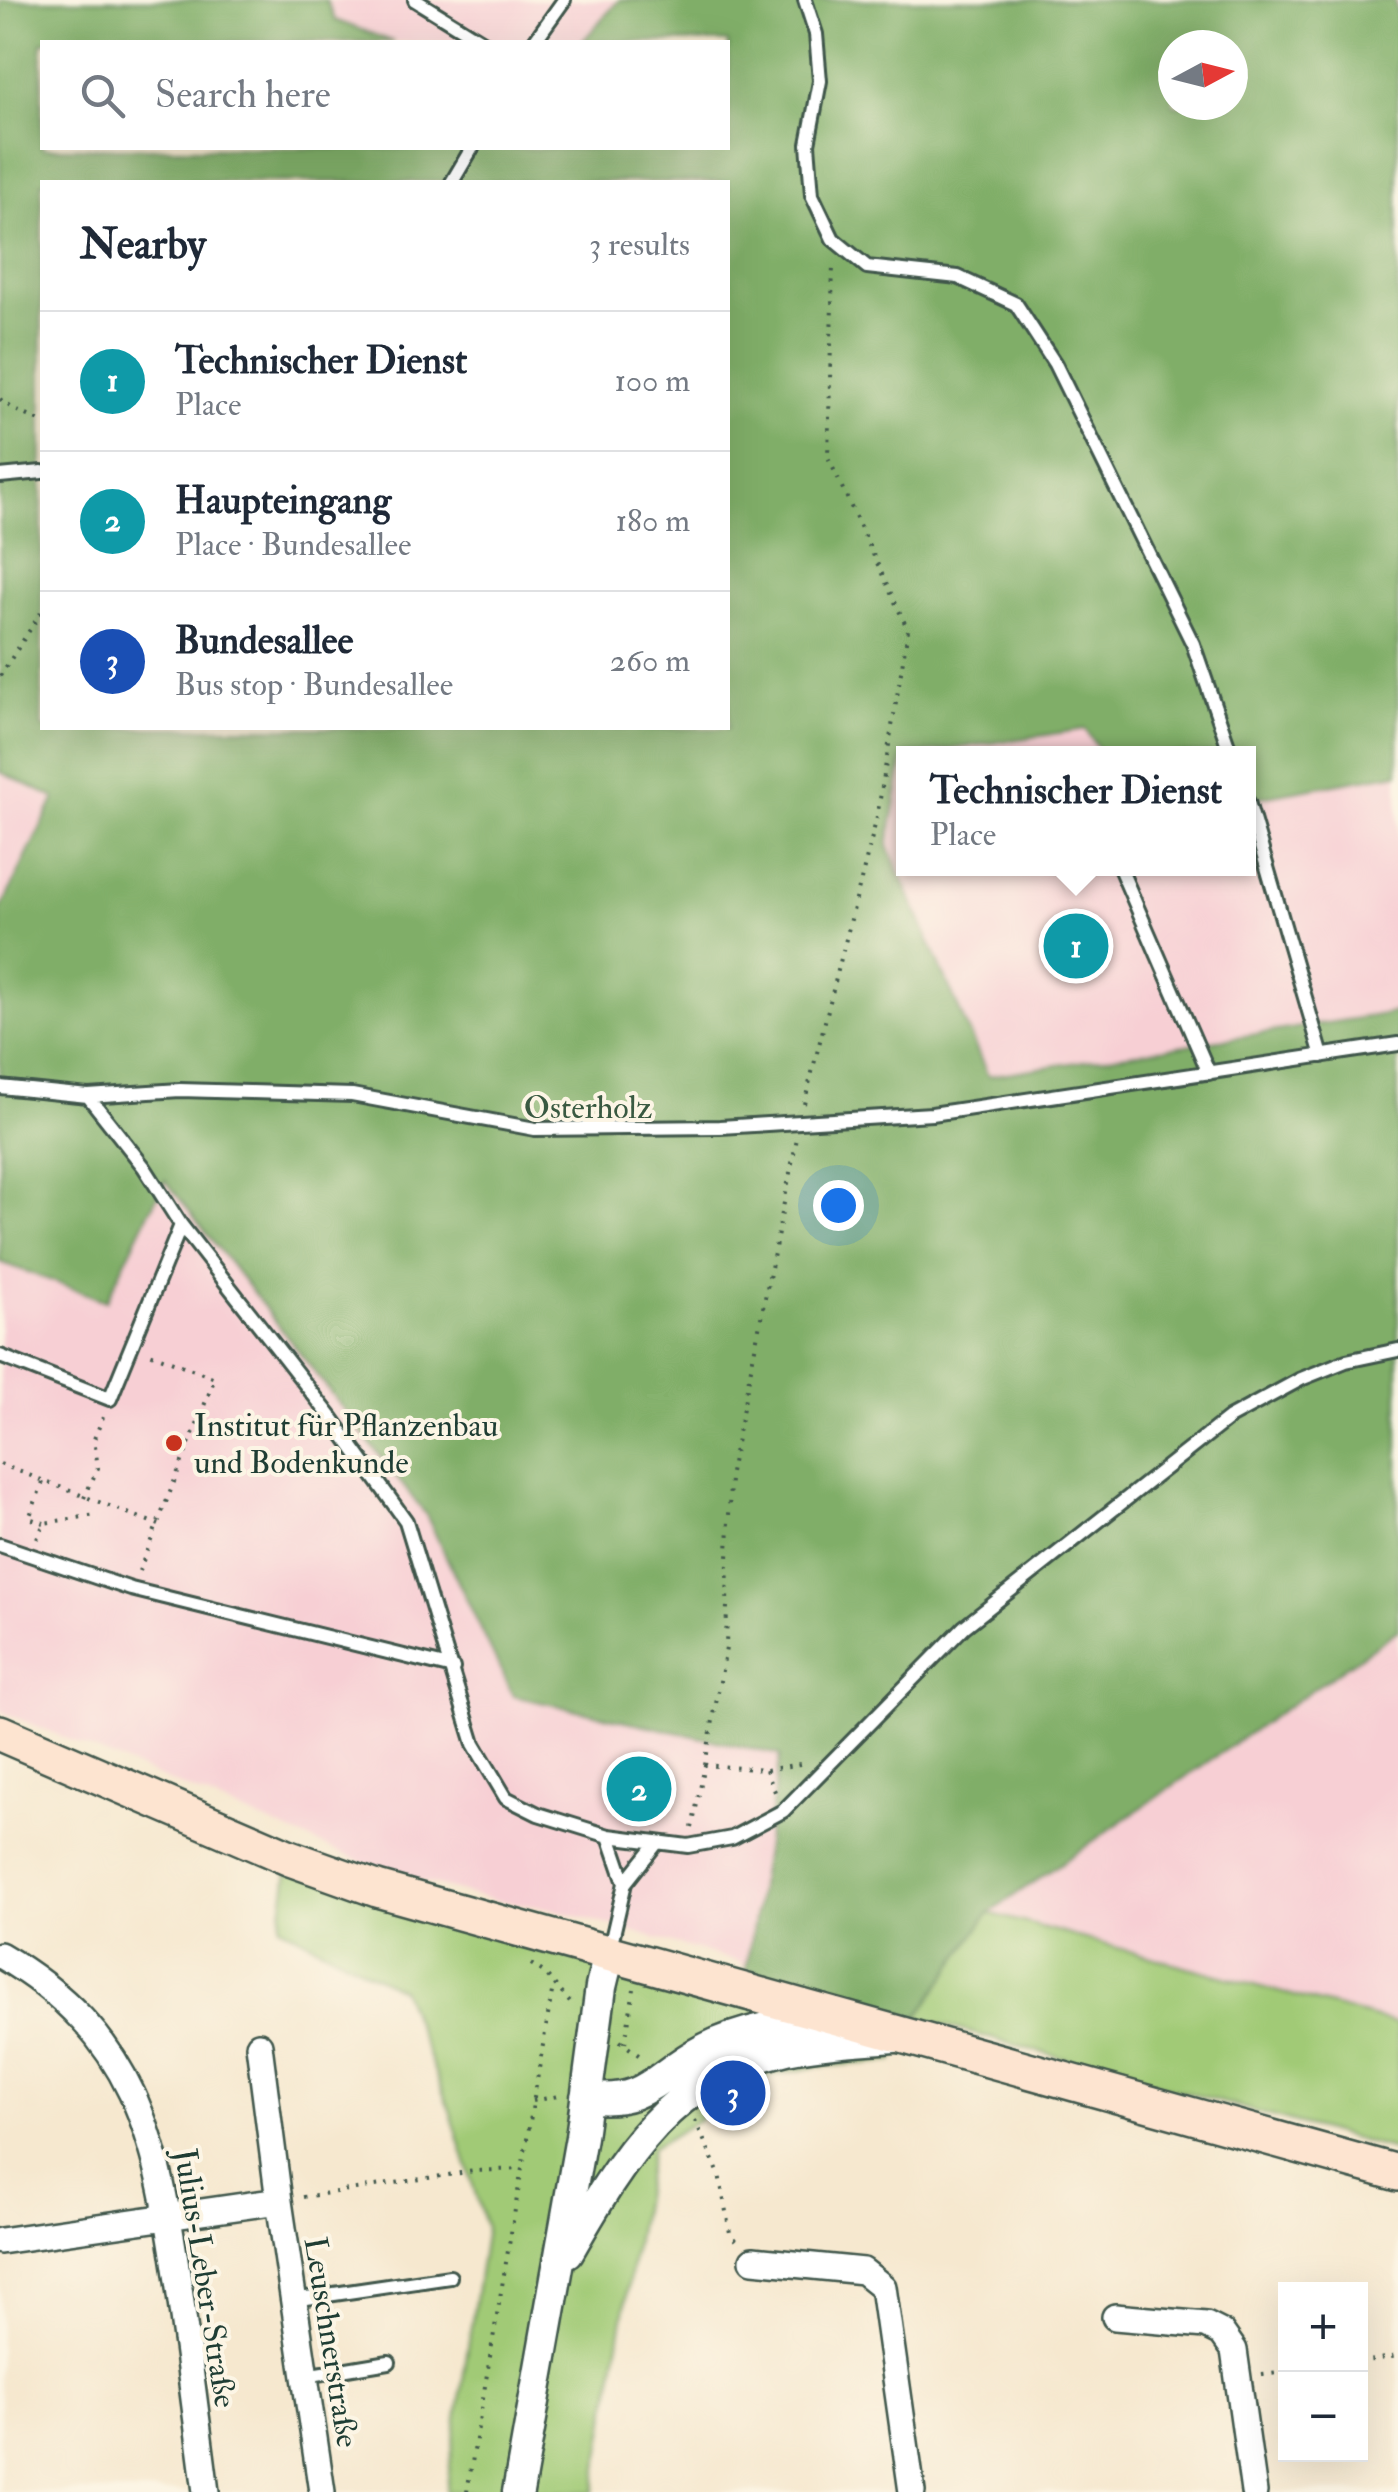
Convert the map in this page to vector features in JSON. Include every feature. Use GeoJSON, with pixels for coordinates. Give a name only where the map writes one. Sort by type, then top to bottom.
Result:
{"type":"FeatureCollection","features":[{"type":"Feature","properties":{"kind":"main road"},"geometry":{"type":"LineString","coordinates":[[0,1733],[290,1858],[377,1890],[1398,2173]]}},
{"type":"Feature","properties":{"kind":"street"},"geometry":{"type":"LineString","coordinates":[[518,2492],[608,1954]]}},
{"type":"Feature","properties":{"kind":"street","name":"Julius-Leber-Straße"},"geometry":{"type":"LineString","coordinates":[[0,1955],[73,2006],[125,2077],[143,2117],[160,2167],[206,2492]]}},
{"type":"Feature","properties":{"kind":"street"},"geometry":{"type":"LineString","coordinates":[[556,2272],[673,2087],[702,2051],[744,2033],[839,2018]]}},
{"type":"Feature","properties":{"kind":"street"},"geometry":{"type":"LineString","coordinates":[[586,2098],[612,2101],[673,2087],[714,2077],[787,2049],[904,2037]]}},
{"type":"Feature","properties":{"kind":"street","name":"Leuschnerstraße"},"geometry":{"type":"LineString","coordinates":[[260,2045],[278,2201],[322,2492]]}},
{"type":"Feature","properties":{"kind":"street","name":"Leuschnerstraße"},"geometry":{"type":"LineString","coordinates":[[0,2240],[278,2201]]}},
{"type":"Feature","properties":{"kind":"street"},"geometry":{"type":"LineString","coordinates":[[753,2260],[863,2270],[883,2287],[912,2492]]}},
{"type":"Feature","properties":{"kind":"street"},"geometry":{"type":"LineString","coordinates":[[1115,2318],[1206,2325],[1222,2333],[1234,2350],[1254,2492]]}},
{"type":"Feature","properties":{"kind":"lane"},"geometry":{"type":"LineString","coordinates":[[415,0],[480,40]]}},
{"type":"Feature","properties":{"kind":"lane"},"geometry":{"type":"LineString","coordinates":[[535,40],[564,0]]}},
{"type":"Feature","properties":{"kind":"lane"},"geometry":{"type":"LineString","coordinates":[[805,0],[816,34],[820,81],[808,144],[812,195],[833,239],[867,268],[958,278],[1016,304],[1055,364],[1193,644],[1228,746]]}},
{"type":"Feature","properties":{"kind":"lane"},"geometry":{"type":"LineString","coordinates":[[453,180],[471,150]]}},
{"type":"Feature","properties":{"kind":"lane"},"geometry":{"type":"LineString","coordinates":[[0,476],[40,472]]}},
{"type":"Feature","properties":{"kind":"lane"},"geometry":{"type":"LineString","coordinates":[[1256,829],[1322,1056]]}},
{"type":"Feature","properties":{"kind":"lane"},"geometry":{"type":"LineString","coordinates":[[1123,876],[1209,1073]]}},
{"type":"Feature","properties":{"kind":"lane"},"geometry":{"type":"LineString","coordinates":[[0,1088],[88,1096],[180,1090],[352,1095],[535,1128],[720,1128],[932,1114],[1398,1044]]}},
{"type":"Feature","properties":{"kind":"lane"},"geometry":{"type":"LineString","coordinates":[[88,1096],[406,1521],[474,1744],[506,1798],[538,1814],[609,1836],[656,1844],[707,1845],[783,1812],[964,1627],[1230,1418],[1301,1379],[1346,1361],[1398,1350]]}},
{"type":"Feature","properties":{"kind":"lane"},"geometry":{"type":"LineString","coordinates":[[0,1356],[110,1399],[181,1225]]}},
{"type":"Feature","properties":{"kind":"lane"},"geometry":{"type":"LineString","coordinates":[[0,1545],[131,1589],[453,1668]]}},
{"type":"Feature","properties":{"kind":"lane"},"geometry":{"type":"LineString","coordinates":[[609,1836],[625,1884]]}},
{"type":"Feature","properties":{"kind":"lane"},"geometry":{"type":"LineString","coordinates":[[608,1954],[625,1884],[656,1844]]}},
{"type":"Feature","properties":{"kind":"lane"},"geometry":{"type":"LineString","coordinates":[[294,2300],[450,2277]]}},
{"type":"Feature","properties":{"kind":"lane"},"geometry":{"type":"LineString","coordinates":[[305,2376],[389,2362]]}},
{"type":"Feature","properties":{"kind":"path"},"geometry":{"type":"LineString","coordinates":[[688,1846],[726,1648],[730,1473],[800,1122],[877,816],[908,630],[828,457],[833,239]]}},
{"type":"Feature","properties":{"kind":"path"},"geometry":{"type":"LineString","coordinates":[[0,399],[40,421]]}},
{"type":"Feature","properties":{"kind":"path"},"geometry":{"type":"LineString","coordinates":[[0,676],[40,614]]}},
{"type":"Feature","properties":{"kind":"path"},"geometry":{"type":"LineString","coordinates":[[131,1345],[215,1378],[131,1589]]}},
{"type":"Feature","properties":{"kind":"path"},"geometry":{"type":"LineString","coordinates":[[84,1498],[98,1468],[94,1439],[110,1399]]}},
{"type":"Feature","properties":{"kind":"path"},"geometry":{"type":"LineString","coordinates":[[0,1464],[159,1525]]}},
{"type":"Feature","properties":{"kind":"path"},"geometry":{"type":"LineString","coordinates":[[43,1482],[30,1518],[44,1523],[96,1515]]}},
{"type":"Feature","properties":{"kind":"path"},"geometry":{"type":"LineString","coordinates":[[30,1556],[44,1523]]}},
{"type":"Feature","properties":{"kind":"path"},"geometry":{"type":"LineString","coordinates":[[704,1765],[766,1770],[834,1757]]}},
{"type":"Feature","properties":{"kind":"path"},"geometry":{"type":"LineString","coordinates":[[766,1770],[783,1812]]}},
{"type":"Feature","properties":{"kind":"path"},"geometry":{"type":"LineString","coordinates":[[545,1972],[595,2027],[625,2043],[673,2087],[707,2142],[730,2233],[753,2260]]}},
{"type":"Feature","properties":{"kind":"path"},"geometry":{"type":"LineString","coordinates":[[466,2492],[554,1986]]}},
{"type":"Feature","properties":{"kind":"path"},"geometry":{"type":"LineString","coordinates":[[278,2201],[474,2171],[521,2169]]}},
{"type":"Feature","properties":{"kind":"path"},"geometry":{"type":"LineString","coordinates":[[1368,2361],[1398,2356]]}},
{"type":"Feature","properties":{"kind":"shaded area","name":"Osterholz"},"geometry":{"type":"Polygon","coordinates":[[[0,0],[1398,0],[1398,2151],[746,1970],[740,1962],[548,1908],[492,1900],[387,1872],[0,1711],[0,0]]]}},
{"type":"Feature","properties":{"kind":"green space","name":"Osterholz"},"geometry":{"type":"Polygon","coordinates":[[[0,0],[326,0],[335,20],[389,40],[40,40],[40,150],[730,150],[730,40],[584,40],[619,0],[1395,0],[1398,773],[1256,798],[1256,746],[1096,746],[1085,729],[972,746],[896,746],[896,800],[888,846],[896,876],[901,876],[988,1076],[1398,1012],[1398,1630],[989,1913],[917,2018],[746,1970],[780,1755],[513,1696],[426,1515],[165,1180],[106,1301],[0,1262],[0,911],[55,798],[0,772],[0,0]]]}},
{"type":"Feature","properties":{"kind":"green space"},"geometry":{"type":"Polygon","coordinates":[[[290,1858],[904,2037],[893,2061],[814,2067],[769,2076],[651,2149],[594,2492],[446,2492],[486,2228],[450,2110],[402,1990],[280,1926],[290,1858]]]}},
{"type":"Feature","properties":{"kind":"green space"},"geometry":{"type":"Polygon","coordinates":[[[989,1913],[1398,2024],[1398,2151],[917,2018],[989,1913]]]}},
{"type":"Feature","properties":{"kind":"place","name":"Technischer Dienst"},"geometry":{"type":"Point","coordinates":[1076,946]}},
{"type":"Feature","properties":{"kind":"place","name":"Institut für Pflanzenbau und Bodenkunde"},"geometry":{"type":"Point","coordinates":[174,1443]}},
{"type":"Feature","properties":{"kind":"place","name":"Haupteingang"},"geometry":{"type":"Point","coordinates":[639,1789]}},
{"type":"Feature","properties":{"kind":"place","name":"Bundesallee"},"geometry":{"type":"Point","coordinates":[733,2093]}}]}
